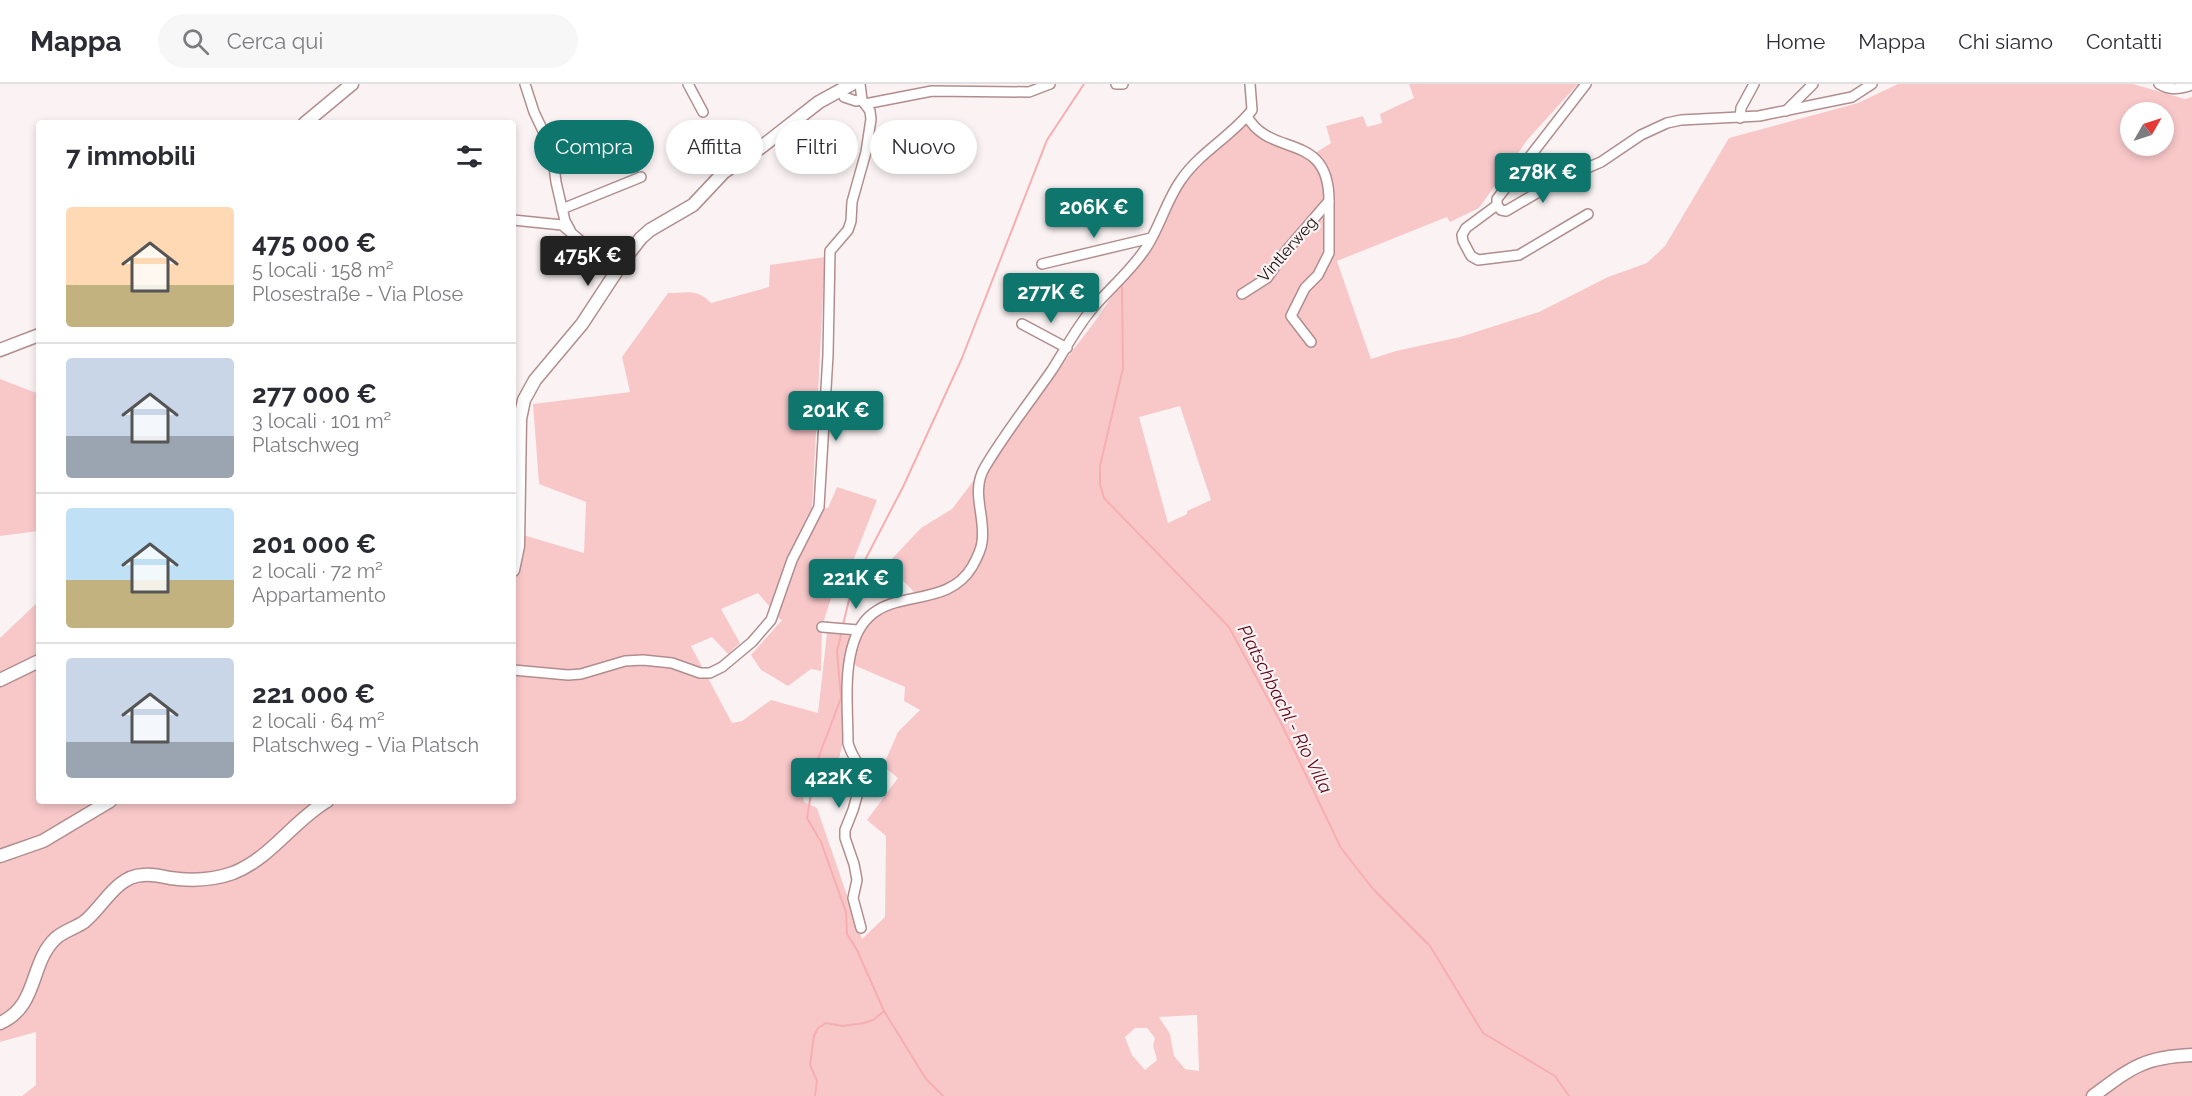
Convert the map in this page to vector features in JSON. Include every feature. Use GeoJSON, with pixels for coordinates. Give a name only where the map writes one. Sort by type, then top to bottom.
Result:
{"type":"FeatureCollection","features":[{"type":"Feature","properties":{"kind":"street"},"geometry":{"type":"LineString","coordinates":[[309,120],[352,84]]}},
{"type":"Feature","properties":{"kind":"street"},"geometry":{"type":"LineString","coordinates":[[525,84],[534,112],[552,150],[561,209],[570,230],[582,242],[626,256]]}},
{"type":"Feature","properties":{"kind":"street"},"geometry":{"type":"LineString","coordinates":[[688,84],[703,112]]}},
{"type":"Feature","properties":{"kind":"street"},"geometry":{"type":"LineString","coordinates":[[516,556],[520,423],[524,400],[535,380],[582,324],[640,238],[693,204],[724,172],[760,148],[819,102],[852,84]]}},
{"type":"Feature","properties":{"kind":"street"},"geometry":{"type":"LineString","coordinates":[[516,670],[581,674],[625,661],[643,660],[672,663],[700,673],[710,673],[722,667],[752,642],[771,620],[792,560],[819,507],[828,355],[830,251],[848,230],[852,202],[866,152],[871,118],[864,102],[861,84]]}},
{"type":"Feature","properties":{"kind":"street"},"geometry":{"type":"LineString","coordinates":[[844,97],[864,102],[932,91],[1029,92],[1050,84]]}},
{"type":"Feature","properties":{"kind":"street"},"geometry":{"type":"LineString","coordinates":[[1116,84],[1123,84]]}},
{"type":"Feature","properties":{"kind":"street"},"geometry":{"type":"LineString","coordinates":[[861,928],[853,898],[857,880],[845,838],[845,830],[863,775],[862,769],[851,754],[848,743],[849,662],[855,629],[880,608],[893,602],[936,594],[956,585],[970,570],[982,543],[978,488],[983,470],[1001,440],[1067,348],[1091,310],[1145,249],[1181,180],[1246,116],[1253,105],[1250,84]]}},
{"type":"Feature","properties":{"kind":"street"},"geometry":{"type":"LineString","coordinates":[[1586,84],[1497,199],[1497,205],[1501,210],[1506,211],[1559,180],[1601,162],[1641,135],[1667,123],[1681,120],[1740,118],[1786,111],[1852,97],[1872,84]]}},
{"type":"Feature","properties":{"kind":"street"},"geometry":{"type":"LineString","coordinates":[[1740,118],[1741,108],[1754,84]]}},
{"type":"Feature","properties":{"kind":"street"},"geometry":{"type":"LineString","coordinates":[[1786,111],[1813,84]]}},
{"type":"Feature","properties":{"kind":"street"},"geometry":{"type":"LineString","coordinates":[[2159,84],[2166,88],[2179,89],[2192,85]]}},
{"type":"Feature","properties":{"kind":"street","name":"Vintlerweg"},"geometry":{"type":"LineString","coordinates":[[1246,116],[1260,133],[1303,150],[1320,163],[1326,173],[1329,201],[1329,253],[1318,275],[1305,288],[1291,316],[1311,342]]}},
{"type":"Feature","properties":{"kind":"street"},"geometry":{"type":"LineString","coordinates":[[561,209],[641,177]]}},
{"type":"Feature","properties":{"kind":"street","name":"Vintlerweg"},"geometry":{"type":"LineString","coordinates":[[1242,294],[1267,278],[1286,251],[1329,201]]}},
{"type":"Feature","properties":{"kind":"street"},"geometry":{"type":"LineString","coordinates":[[1497,205],[1466,228],[1462,235],[1472,256],[1478,260],[1519,255],[1588,214]]}},
{"type":"Feature","properties":{"kind":"street"},"geometry":{"type":"LineString","coordinates":[[516,220],[554,223],[570,230]]}},
{"type":"Feature","properties":{"kind":"street"},"geometry":{"type":"LineString","coordinates":[[1042,264],[1151,238]]}},
{"type":"Feature","properties":{"kind":"street"},"geometry":{"type":"LineString","coordinates":[[1022,324],[1067,348]]}},
{"type":"Feature","properties":{"kind":"street"},"geometry":{"type":"LineString","coordinates":[[0,350],[36,336]]}},
{"type":"Feature","properties":{"kind":"street"},"geometry":{"type":"LineString","coordinates":[[826,628],[855,629]]}},
{"type":"Feature","properties":{"kind":"street"},"geometry":{"type":"LineString","coordinates":[[0,680],[36,662]]}},
{"type":"Feature","properties":{"kind":"street"},"geometry":{"type":"LineString","coordinates":[[0,856],[43,841],[105,804]]}},
{"type":"Feature","properties":{"kind":"street"},"geometry":{"type":"LineString","coordinates":[[0,1023],[24,1005],[37,969],[49,945],[94,913],[115,888],[129,879],[147,875],[193,880],[216,878],[235,872],[253,862],[303,818],[323,804]]}},
{"type":"Feature","properties":{"kind":"street"},"geometry":{"type":"LineString","coordinates":[[2093,1096],[2127,1071],[2147,1061],[2192,1055]]}},
{"type":"Feature","properties":{"kind":"shaded area"},"geometry":{"type":"Polygon","coordinates":[[[1409,84],[1578,84],[1528,139],[1479,208],[1450,222],[1447,217],[1337,261],[1371,359],[1460,337],[1539,312],[1608,277],[1647,263],[1665,246],[1729,138],[1858,103],[1898,84],[2133,84],[2185,99],[2192,97],[2192,1096],[22,1096],[36,1085],[36,1032],[0,1042],[0,638],[36,604],[36,804],[516,804],[516,533],[584,553],[586,502],[539,484],[533,404],[630,392],[622,357],[668,293],[696,293],[711,303],[769,287],[770,265],[825,257],[812,509],[828,508],[837,487],[877,500],[846,579],[837,579],[822,627],[821,671],[811,669],[788,686],[761,670],[751,655],[782,620],[769,613],[769,606],[758,593],[721,609],[740,643],[728,654],[712,637],[691,646],[732,723],[742,721],[771,700],[818,713],[827,633],[852,635],[846,658],[843,743],[832,785],[799,776],[804,802],[817,808],[862,939],[885,917],[886,836],[867,820],[898,778],[883,766],[898,732],[920,710],[904,701],[905,687],[856,666],[853,660],[861,631],[878,613],[915,593],[887,564],[921,528],[952,509],[1099,316],[1187,178],[1244,124],[1257,135],[1309,157],[1331,143],[1326,126],[1363,116],[1367,127],[1382,123],[1380,114],[1414,98],[1409,84]],[[1180,406],[1139,417],[1168,523],[1211,500],[1180,406]],[[1197,1015],[1159,1017],[1170,1034],[1174,1056],[1185,1069],[1199,1071],[1197,1015]],[[1135,1028],[1125,1037],[1132,1055],[1145,1070],[1157,1060],[1153,1045],[1155,1038],[1147,1028],[1135,1028]]]}},
{"type":"Feature","properties":{"kind":"shaded area"},"geometry":{"type":"Polygon","coordinates":[[[0,379],[36,393],[36,531],[0,536],[0,379]]]}},
{"type":"Feature","properties":{"kind":"waterway"},"geometry":{"type":"LineString","coordinates":[[843,625],[853,583],[903,487],[962,358],[1047,140],[1084,84]]}},
{"type":"Feature","properties":{"kind":"waterway","name":"Platschbachl - Rio Villa"},"geometry":{"type":"LineString","coordinates":[[1122,286],[1123,368],[1100,466],[1100,484],[1104,498],[1229,627],[1280,721],[1341,848],[1373,889],[1430,946],[1483,1033],[1555,1076],[1569,1096]]}},
{"type":"Feature","properties":{"kind":"waterway"},"geometry":{"type":"LineString","coordinates":[[842,631],[837,651],[841,698],[816,764],[807,818],[821,842],[846,912],[847,934],[857,950],[884,1011],[926,1079],[943,1096]]}},
{"type":"Feature","properties":{"kind":"waterway"},"geometry":{"type":"LineString","coordinates":[[815,1096],[817,1081],[810,1065],[814,1036],[818,1028],[826,1023],[843,1026],[864,1023],[873,1020],[883,1012]]}}]}
